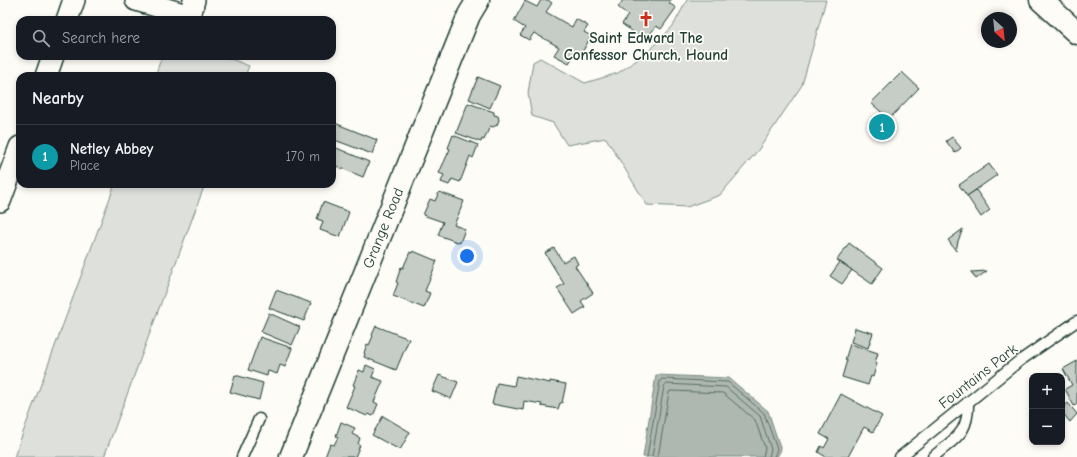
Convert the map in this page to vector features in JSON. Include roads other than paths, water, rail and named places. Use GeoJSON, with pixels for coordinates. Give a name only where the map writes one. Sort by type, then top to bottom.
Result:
{"type":"FeatureCollection","features":[{"type":"Feature","properties":{"kind":"street"},"geometry":{"type":"LineString","coordinates":[[68,16],[74,0]]}},
{"type":"Feature","properties":{"kind":"street"},"geometry":{"type":"LineString","coordinates":[[136,0],[192,8]]}},
{"type":"Feature","properties":{"kind":"street","name":"Grange Road"},"geometry":{"type":"LineString","coordinates":[[291,457],[469,15],[478,0]]}},
{"type":"Feature","properties":{"kind":"street"},"geometry":{"type":"LineString","coordinates":[[1041,0],[1077,33]]}},
{"type":"Feature","properties":{"kind":"street"},"geometry":{"type":"LineString","coordinates":[[48,72],[52,60]]}},
{"type":"Feature","properties":{"kind":"street"},"geometry":{"type":"LineString","coordinates":[[0,201],[16,157]]}},
{"type":"Feature","properties":{"kind":"lane","name":"Fountains Park"},"geometry":{"type":"LineString","coordinates":[[900,457],[1018,362],[1077,321]]}},
{"type":"Feature","properties":{"kind":"lane"},"geometry":{"type":"LineString","coordinates":[[933,457],[963,431],[968,417],[968,402]]}},
{"type":"Feature","properties":{"kind":"lane"},"geometry":{"type":"LineString","coordinates":[[242,457],[259,419]]}},
{"type":"Feature","properties":{"kind":"water"},"geometry":{"type":"Polygon","coordinates":[[[656,375],[729,378],[768,411],[781,450],[777,457],[643,457],[656,375]]]}},
{"type":"Feature","properties":{"kind":"place","name":"Saint Edward The Confessor Church, Hound"},"geometry":{"type":"Point","coordinates":[646,19]}},
{"type":"Feature","properties":{"kind":"place","name":"Netley Abbey"},"geometry":{"type":"Point","coordinates":[882,127]}}]}
